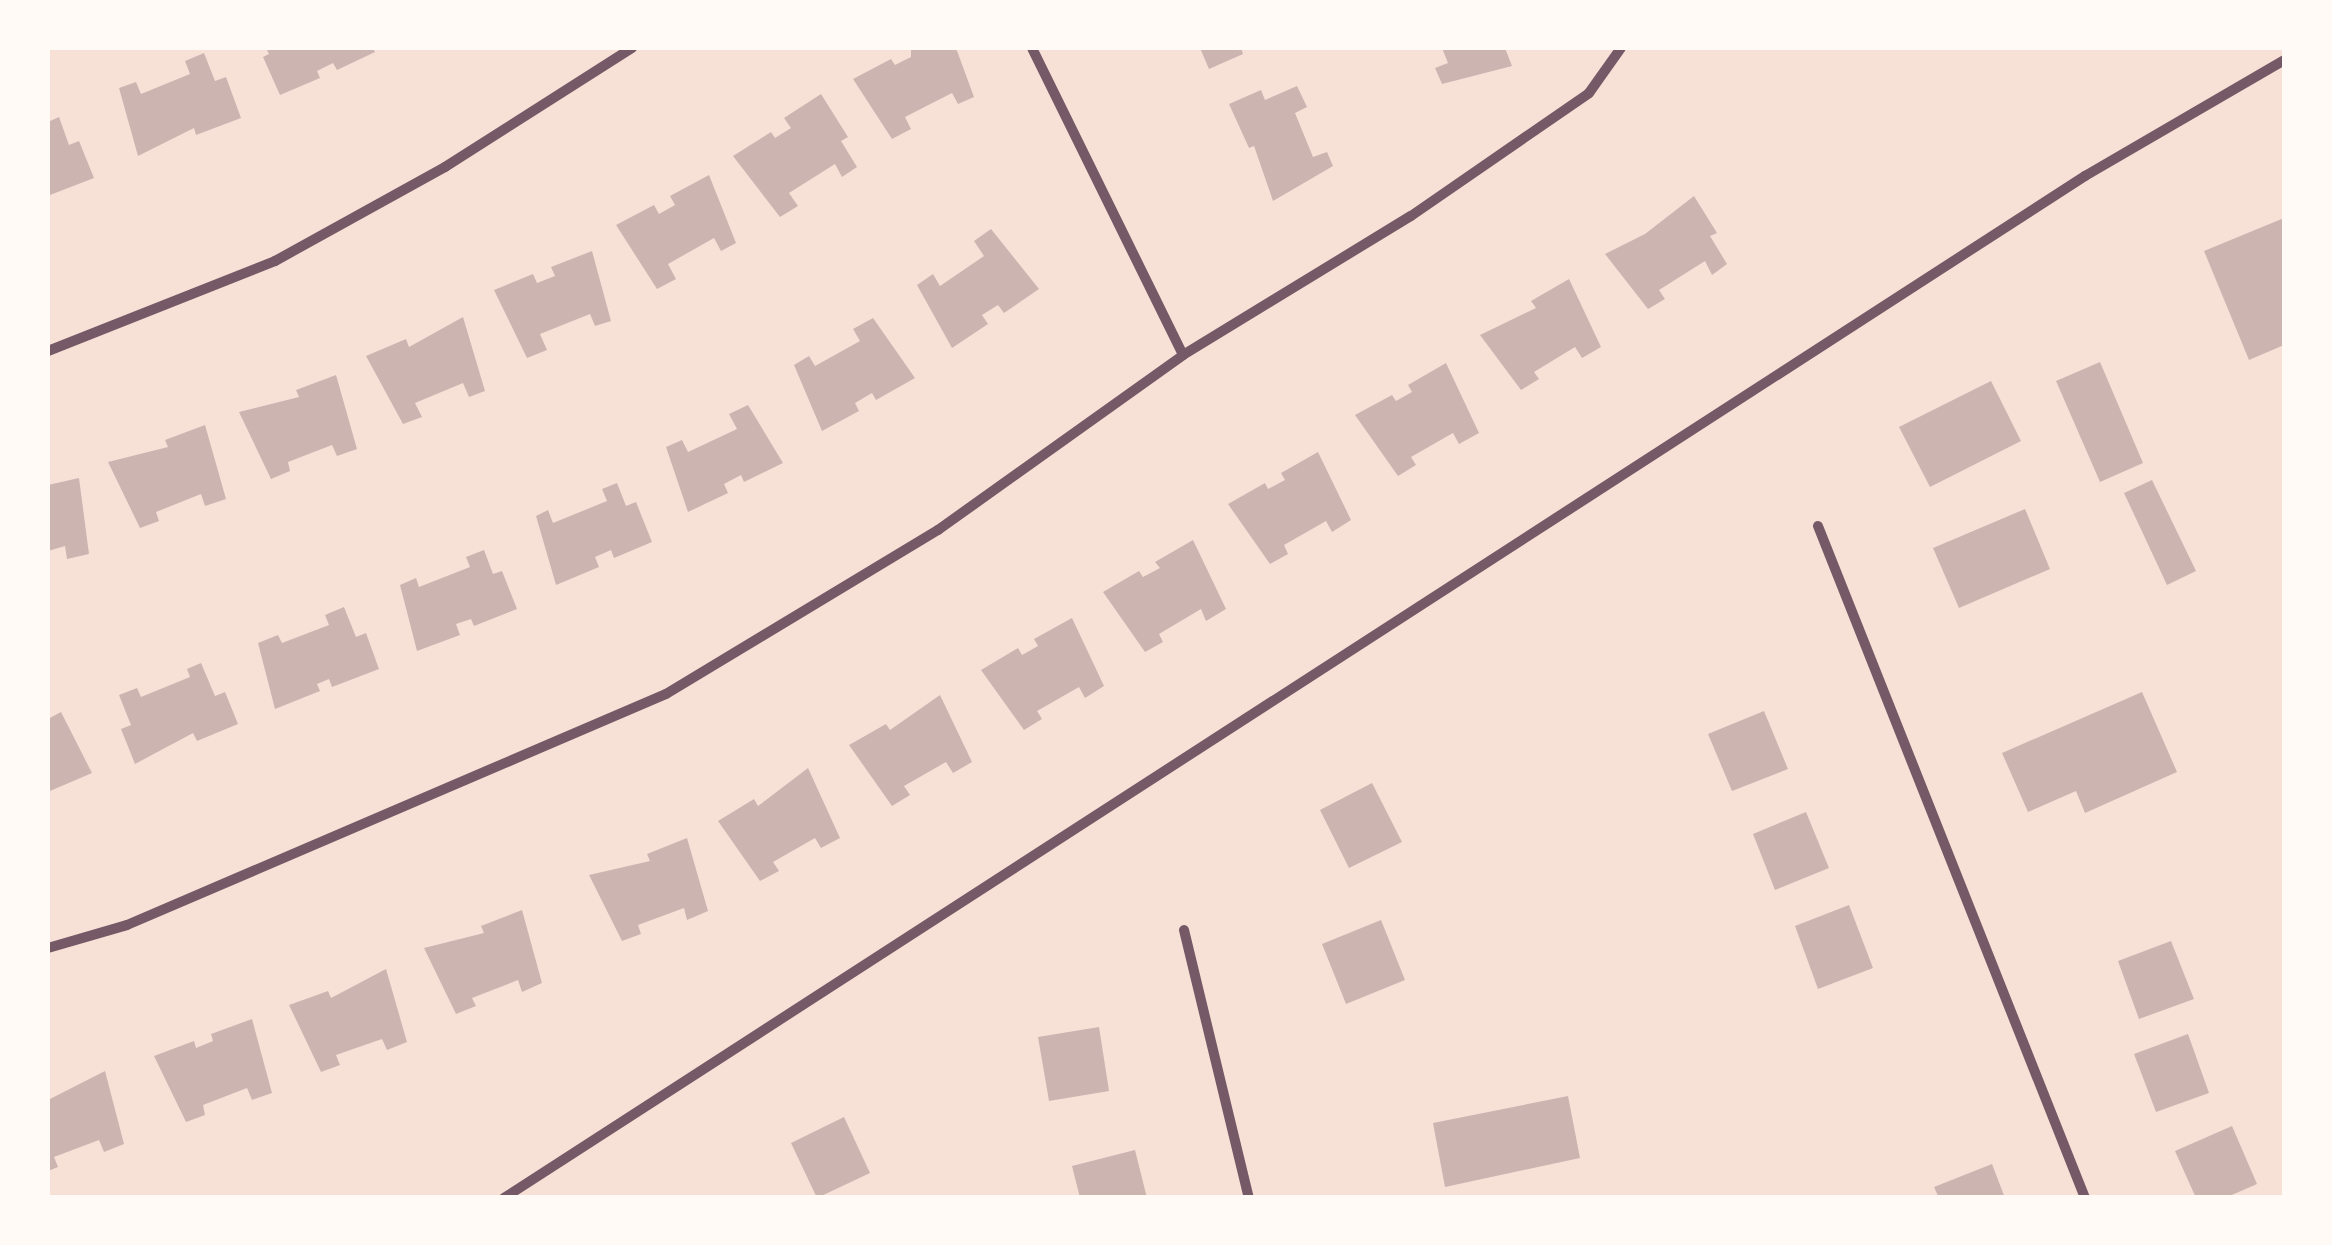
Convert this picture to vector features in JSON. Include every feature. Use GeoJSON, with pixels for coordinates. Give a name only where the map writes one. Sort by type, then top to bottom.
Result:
{"type":"FeatureCollection","features":[{"type":"Feature","properties":{"kind":"street"},"geometry":{"type":"LineString","coordinates":[[48,351],[275,261],[444,167],[632,48]]}},
{"type":"Feature","properties":{"kind":"street"},"geometry":{"type":"LineString","coordinates":[[1032,48],[1183,355]]}},
{"type":"Feature","properties":{"kind":"street"},"geometry":{"type":"LineString","coordinates":[[48,948],[127,925],[666,694],[938,530],[1183,355],[1411,216],[1589,93],[1621,48]]}},
{"type":"Feature","properties":{"kind":"street"},"geometry":{"type":"LineString","coordinates":[[504,1198],[2114,158],[2284,60]]}},
{"type":"Feature","properties":{"kind":"street"},"geometry":{"type":"LineString","coordinates":[[1818,526],[2084,1198]]}},
{"type":"Feature","properties":{"kind":"street"},"geometry":{"type":"LineString","coordinates":[[1184,930],[1248,1198]]}},
{"type":"Feature","properties":{"kind":"building"},"geometry":{"type":"Polygon","coordinates":[[[266,48],[373,48],[375,52],[337,70],[333,63],[317,71],[320,78],[280,95],[263,57],[269,54],[266,48]]]}},
{"type":"Feature","properties":{"kind":"building"},"geometry":{"type":"Polygon","coordinates":[[[911,48],[956,48],[974,97],[958,104],[952,93],[905,117],[911,129],[892,139],[853,79],[891,59],[895,65],[911,57],[911,48]]]}},
{"type":"Feature","properties":{"kind":"building"},"geometry":{"type":"Polygon","coordinates":[[[1200,48],[1241,48],[1243,54],[1209,69],[1200,48]]]}},
{"type":"Feature","properties":{"kind":"building"},"geometry":{"type":"Polygon","coordinates":[[[1442,48],[1505,48],[1512,66],[1442,84],[1435,68],[1448,63],[1442,48]]]}},
{"type":"Feature","properties":{"kind":"building"},"geometry":{"type":"Polygon","coordinates":[[[204,53],[215,81],[226,77],[241,118],[196,135],[194,128],[138,156],[119,88],[136,82],[141,94],[190,74],[185,61],[204,53]]]}},
{"type":"Feature","properties":{"kind":"building"},"geometry":{"type":"Polygon","coordinates":[[[1297,86],[1307,107],[1295,113],[1313,157],[1327,152],[1333,166],[1273,201],[1254,146],[1249,148],[1229,104],[1261,90],[1265,100],[1297,86]]]}},
{"type":"Feature","properties":{"kind":"building"},"geometry":{"type":"Polygon","coordinates":[[[821,94],[848,137],[841,141],[857,167],[842,177],[835,164],[789,193],[798,206],[780,217],[733,156],[771,132],[775,138],[791,128],[784,118],[821,94]]]}},
{"type":"Feature","properties":{"kind":"building"},"geometry":{"type":"Polygon","coordinates":[[[59,117],[69,145],[79,141],[94,178],[50,195],[48,122],[59,117]]]}},
{"type":"Feature","properties":{"kind":"building"},"geometry":{"type":"Polygon","coordinates":[[[709,175],[736,243],[721,251],[714,238],[668,264],[676,279],[657,289],[616,225],[654,205],[659,214],[675,205],[670,196],[709,175]]]}},
{"type":"Feature","properties":{"kind":"building"},"geometry":{"type":"Polygon","coordinates":[[[1694,196],[1717,233],[1710,236],[1727,264],[1712,275],[1705,261],[1659,290],[1665,299],[1648,309],[1605,254],[1645,234],[1694,196]]]}},
{"type":"Feature","properties":{"kind":"building"},"geometry":{"type":"Polygon","coordinates":[[[2284,218],[2284,345],[2249,360],[2204,251],[2284,218]]]}},
{"type":"Feature","properties":{"kind":"building"},"geometry":{"type":"Polygon","coordinates":[[[991,229],[1039,289],[1004,313],[998,305],[982,315],[988,324],[952,348],[917,285],[933,274],[940,286],[984,256],[974,241],[991,229]]]}},
{"type":"Feature","properties":{"kind":"building"},"geometry":{"type":"Polygon","coordinates":[[[592,251],[611,321],[595,326],[590,314],[540,334],[547,350],[527,358],[494,290],[533,274],[537,283],[555,276],[551,267],[592,251]]]}},
{"type":"Feature","properties":{"kind":"building"},"geometry":{"type":"Polygon","coordinates":[[[1569,279],[1601,347],[1582,358],[1575,347],[1534,372],[1539,379],[1521,390],[1480,335],[1536,308],[1531,301],[1569,279]]]}},
{"type":"Feature","properties":{"kind":"building"},"geometry":{"type":"Polygon","coordinates":[[[463,317],[485,391],[469,397],[463,383],[415,403],[422,417],[403,424],[366,356],[406,339],[409,347],[463,317]]]}},
{"type":"Feature","properties":{"kind":"building"},"geometry":{"type":"Polygon","coordinates":[[[873,318],[915,378],[876,400],[872,393],[855,403],[859,411],[822,431],[794,365],[809,356],[815,366],[860,341],[853,329],[873,318]]]}},
{"type":"Feature","properties":{"kind":"building"},"geometry":{"type":"Polygon","coordinates":[[[2100,362],[2143,463],[2100,482],[2056,381],[2100,362]]]}},
{"type":"Feature","properties":{"kind":"building"},"geometry":{"type":"Polygon","coordinates":[[[1446,363],[1479,433],[1459,444],[1453,433],[1411,457],[1416,465],[1398,476],[1355,415],[1392,395],[1396,401],[1412,392],[1408,385],[1446,363]]]}},
{"type":"Feature","properties":{"kind":"building"},"geometry":{"type":"Polygon","coordinates":[[[336,375],[357,449],[337,456],[332,445],[288,462],[290,471],[271,479],[239,412],[299,397],[296,390],[336,375]]]}},
{"type":"Feature","properties":{"kind":"building"},"geometry":{"type":"Polygon","coordinates":[[[1991,381],[2021,441],[1930,487],[1899,427],[1991,381]]]}},
{"type":"Feature","properties":{"kind":"building"},"geometry":{"type":"Polygon","coordinates":[[[748,405],[783,463],[744,482],[741,475],[724,484],[728,493],[688,512],[666,447],[682,440],[688,452],[737,429],[729,414],[748,405]]]}},
{"type":"Feature","properties":{"kind":"building"},"geometry":{"type":"Polygon","coordinates":[[[205,425],[226,499],[205,506],[201,494],[156,512],[159,521],[140,528],[108,462],[168,447],[165,440],[205,425]]]}},
{"type":"Feature","properties":{"kind":"building"},"geometry":{"type":"Polygon","coordinates":[[[1318,452],[1351,520],[1332,532],[1326,521],[1284,545],[1288,554],[1270,564],[1228,504],[1265,483],[1268,489],[1285,480],[1281,473],[1318,452]]]}},
{"type":"Feature","properties":{"kind":"building"},"geometry":{"type":"Polygon","coordinates":[[[79,478],[89,554],[67,559],[65,546],[48,551],[48,485],[79,478]]]}},
{"type":"Feature","properties":{"kind":"building"},"geometry":{"type":"Polygon","coordinates":[[[2152,480],[2196,571],[2167,585],[2124,493],[2152,480]]]}},
{"type":"Feature","properties":{"kind":"building"},"geometry":{"type":"Polygon","coordinates":[[[617,483],[626,506],[636,502],[652,542],[614,558],[611,550],[595,557],[599,567],[556,585],[536,516],[548,510],[553,523],[607,501],[602,489],[617,483]]]}},
{"type":"Feature","properties":{"kind":"building"},"geometry":{"type":"Polygon","coordinates":[[[2025,509],[2050,569],[1959,608],[1933,548],[2025,509]]]}},
{"type":"Feature","properties":{"kind":"building"},"geometry":{"type":"Polygon","coordinates":[[[1193,540],[1226,609],[1206,621],[1201,609],[1159,634],[1163,642],[1145,652],[1103,592],[1139,571],[1143,577],[1160,568],[1155,562],[1193,540]]]}},
{"type":"Feature","properties":{"kind":"building"},"geometry":{"type":"Polygon","coordinates":[[[484,550],[493,574],[502,571],[517,609],[474,626],[471,619],[456,624],[460,635],[417,651],[400,585],[416,578],[419,587],[470,567],[466,557],[484,550]]]}},
{"type":"Feature","properties":{"kind":"building"},"geometry":{"type":"Polygon","coordinates":[[[344,607],[356,637],[366,633],[379,669],[332,687],[329,679],[317,684],[320,691],[275,709],[258,643],[278,635],[282,643],[329,625],[325,615],[344,607]]]}},
{"type":"Feature","properties":{"kind":"building"},"geometry":{"type":"Polygon","coordinates":[[[1072,618],[1104,686],[1085,698],[1079,687],[1037,711],[1042,719],[1024,730],[981,670],[1018,648],[1022,655],[1038,646],[1034,639],[1072,618]]]}},
{"type":"Feature","properties":{"kind":"building"},"geometry":{"type":"Polygon","coordinates":[[[201,663],[215,696],[225,692],[238,724],[197,741],[193,733],[135,764],[121,729],[131,725],[119,695],[137,688],[141,697],[190,677],[187,669],[201,663]]]}},
{"type":"Feature","properties":{"kind":"building"},"geometry":{"type":"Polygon","coordinates":[[[2142,692],[2177,772],[2085,813],[2076,791],[2028,812],[2002,753],[2142,692]]]}},
{"type":"Feature","properties":{"kind":"building"},"geometry":{"type":"Polygon","coordinates":[[[940,695],[972,762],[953,773],[946,762],[904,786],[910,795],[892,806],[849,745],[886,724],[890,730],[940,695]]]}},
{"type":"Feature","properties":{"kind":"building"},"geometry":{"type":"Polygon","coordinates":[[[1764,711],[1788,769],[1732,791],[1708,734],[1764,711]]]}},
{"type":"Feature","properties":{"kind":"building"},"geometry":{"type":"Polygon","coordinates":[[[61,712],[92,773],[50,791],[48,719],[61,712]]]}},
{"type":"Feature","properties":{"kind":"building"},"geometry":{"type":"Polygon","coordinates":[[[808,768],[840,838],[821,848],[815,838],[773,862],[779,871],[760,881],[718,821],[754,799],[758,806],[808,768]]]}},
{"type":"Feature","properties":{"kind":"building"},"geometry":{"type":"Polygon","coordinates":[[[1372,783],[1402,842],[1349,868],[1320,810],[1372,783]]]}},
{"type":"Feature","properties":{"kind":"building"},"geometry":{"type":"Polygon","coordinates":[[[1806,812],[1829,868],[1775,890],[1753,834],[1806,812]]]}},
{"type":"Feature","properties":{"kind":"building"},"geometry":{"type":"Polygon","coordinates":[[[687,838],[708,911],[687,920],[684,908],[638,925],[641,934],[622,941],[589,875],[650,861],[647,854],[687,838]]]}},
{"type":"Feature","properties":{"kind":"building"},"geometry":{"type":"Polygon","coordinates":[[[1849,905],[1873,968],[1818,989],[1795,926],[1849,905]]]}},
{"type":"Feature","properties":{"kind":"building"},"geometry":{"type":"Polygon","coordinates":[[[522,910],[542,983],[522,992],[518,980],[472,998],[476,1006],[456,1014],[424,948],[484,933],[481,926],[522,910]]]}},
{"type":"Feature","properties":{"kind":"building"},"geometry":{"type":"Polygon","coordinates":[[[1381,920],[1405,980],[1346,1004],[1322,944],[1381,920]]]}},
{"type":"Feature","properties":{"kind":"building"},"geometry":{"type":"Polygon","coordinates":[[[2171,941],[2194,999],[2139,1019],[2118,961],[2171,941]]]}},
{"type":"Feature","properties":{"kind":"building"},"geometry":{"type":"Polygon","coordinates":[[[386,969],[407,1042],[387,1050],[382,1039],[336,1055],[340,1065],[321,1072],[289,1005],[328,991],[331,998],[386,969]]]}},
{"type":"Feature","properties":{"kind":"building"},"geometry":{"type":"Polygon","coordinates":[[[252,1019],[272,1093],[252,1100],[247,1088],[203,1105],[205,1115],[186,1122],[154,1056],[194,1041],[196,1048],[213,1041],[211,1034],[252,1019]]]}},
{"type":"Feature","properties":{"kind":"building"},"geometry":{"type":"Polygon","coordinates":[[[1099,1027],[1109,1091],[1049,1101],[1038,1037],[1099,1027]]]}},
{"type":"Feature","properties":{"kind":"building"},"geometry":{"type":"Polygon","coordinates":[[[2188,1034],[2209,1093],[2156,1112],[2134,1054],[2188,1034]]]}},
{"type":"Feature","properties":{"kind":"building"},"geometry":{"type":"Polygon","coordinates":[[[105,1071],[124,1144],[104,1152],[99,1140],[54,1157],[58,1167],[48,1171],[48,1100],[105,1071]]]}},
{"type":"Feature","properties":{"kind":"building"},"geometry":{"type":"Polygon","coordinates":[[[1568,1096],[1580,1158],[1445,1187],[1433,1123],[1568,1096]]]}},
{"type":"Feature","properties":{"kind":"building"},"geometry":{"type":"Polygon","coordinates":[[[844,1117],[870,1173],[817,1198],[791,1143],[844,1117]]]}},
{"type":"Feature","properties":{"kind":"building"},"geometry":{"type":"Polygon","coordinates":[[[2232,1126],[2257,1184],[2225,1198],[2196,1198],[2175,1151],[2232,1126]]]}},
{"type":"Feature","properties":{"kind":"building"},"geometry":{"type":"Polygon","coordinates":[[[1135,1150],[1147,1198],[1080,1198],[1072,1166],[1135,1150]]]}},
{"type":"Feature","properties":{"kind":"building"},"geometry":{"type":"Polygon","coordinates":[[[1992,1164],[2005,1198],[1939,1198],[1934,1187],[1992,1164]]]}}]}
